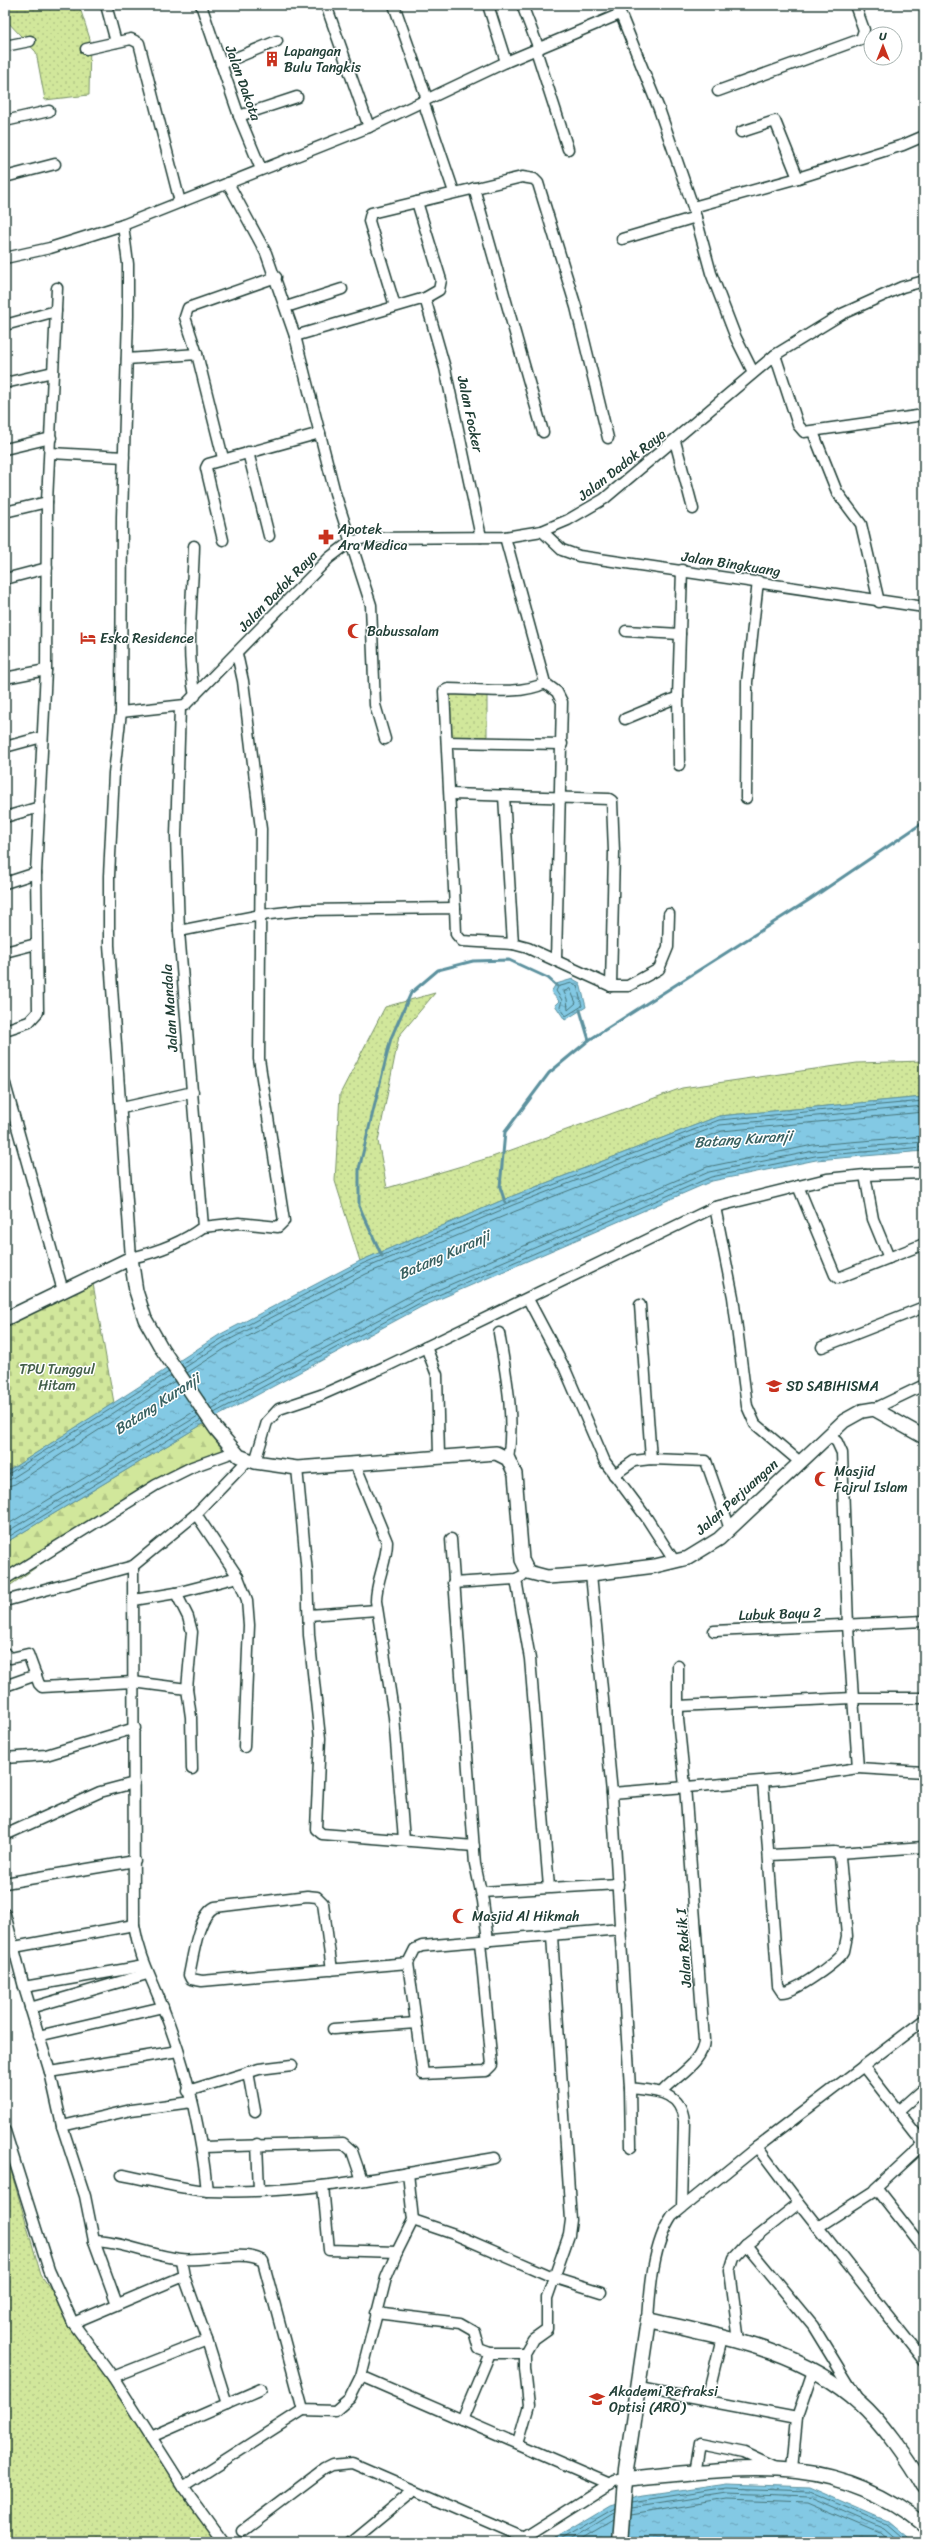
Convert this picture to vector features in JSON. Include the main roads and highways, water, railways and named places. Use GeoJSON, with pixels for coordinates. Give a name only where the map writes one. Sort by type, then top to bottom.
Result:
{"type":"FeatureCollection","features":[{"type":"Feature","properties":{"kind":"main road"},"geometry":{"type":"LineString","coordinates":[[620,2542],[624,2485],[648,2320],[739,2341],[772,2352],[814,2371],[860,2403],[922,2480]]}},
{"type":"Feature","properties":{"kind":"main road"},"geometry":{"type":"LineString","coordinates":[[624,2485],[695,2473],[785,2469],[825,2476],[868,2490],[921,2519]]}},
{"type":"Feature","properties":{"kind":"water"},"geometry":{"type":"Polygon","coordinates":[[[573,979],[580,983],[586,1007],[565,1020],[555,1005],[559,1001],[551,992],[556,984],[573,979]]]}},
{"type":"Feature","properties":{"kind":"water","name":"Batang Kuranji"},"geometry":{"type":"Polygon","coordinates":[[[924,1097],[924,1151],[816,1160],[712,1181],[421,1307],[203,1424],[5,1543],[5,1473],[219,1335],[360,1261],[510,1197],[719,1116],[924,1097]]]}},
{"type":"Feature","properties":{"kind":"water"},"geometry":{"type":"Polygon","coordinates":[[[727,2484],[809,2487],[887,2521],[912,2542],[548,2542],[610,2505],[637,2497],[727,2484]]]}},
{"type":"Feature","properties":{"kind":"waterway"},"geometry":{"type":"LineString","coordinates":[[505,1202],[500,1187],[505,1132],[549,1073],[589,1040],[809,900],[924,822]]}},
{"type":"Feature","properties":{"kind":"waterway"},"geometry":{"type":"LineString","coordinates":[[382,1256],[359,1206],[359,1169],[391,1038],[411,993],[438,970],[473,961],[509,960],[548,978],[557,986]]}},
{"type":"Feature","properties":{"kind":"waterway"},"geometry":{"type":"LineString","coordinates":[[580,1010],[589,1040]]}},
{"type":"Feature","properties":{"kind":"place","name":"Lapangan Bulu Tangkis"},"geometry":{"type":"Point","coordinates":[272,59]}},
{"type":"Feature","properties":{"kind":"place","name":"Apotek Ara Medica"},"geometry":{"type":"Point","coordinates":[326,537]}},
{"type":"Feature","properties":{"kind":"place","name":"Babussalam"},"geometry":{"type":"Point","coordinates":[355,631]}},
{"type":"Feature","properties":{"kind":"place","name":"Eska Residence"},"geometry":{"type":"Point","coordinates":[88,638]}},
{"type":"Feature","properties":{"kind":"place","name":"SD SABIHISMA"},"geometry":{"type":"Point","coordinates":[774,1386]}},
{"type":"Feature","properties":{"kind":"place","name":"Masjid Fajrul Islam"},"geometry":{"type":"Point","coordinates":[822,1479]}},
{"type":"Feature","properties":{"kind":"place","name":"Masjid Al Hikmah"},"geometry":{"type":"Point","coordinates":[460,1916]}},
{"type":"Feature","properties":{"kind":"place","name":"Akademi Refraksi Optisi (ARO)"},"geometry":{"type":"Point","coordinates":[597,2399]}},
{"type":"Feature","properties":{"kind":"park label","name":"TPU Tunggul Hitam"},"geometry":{"type":"Point","coordinates":[57,1378]}}]}
